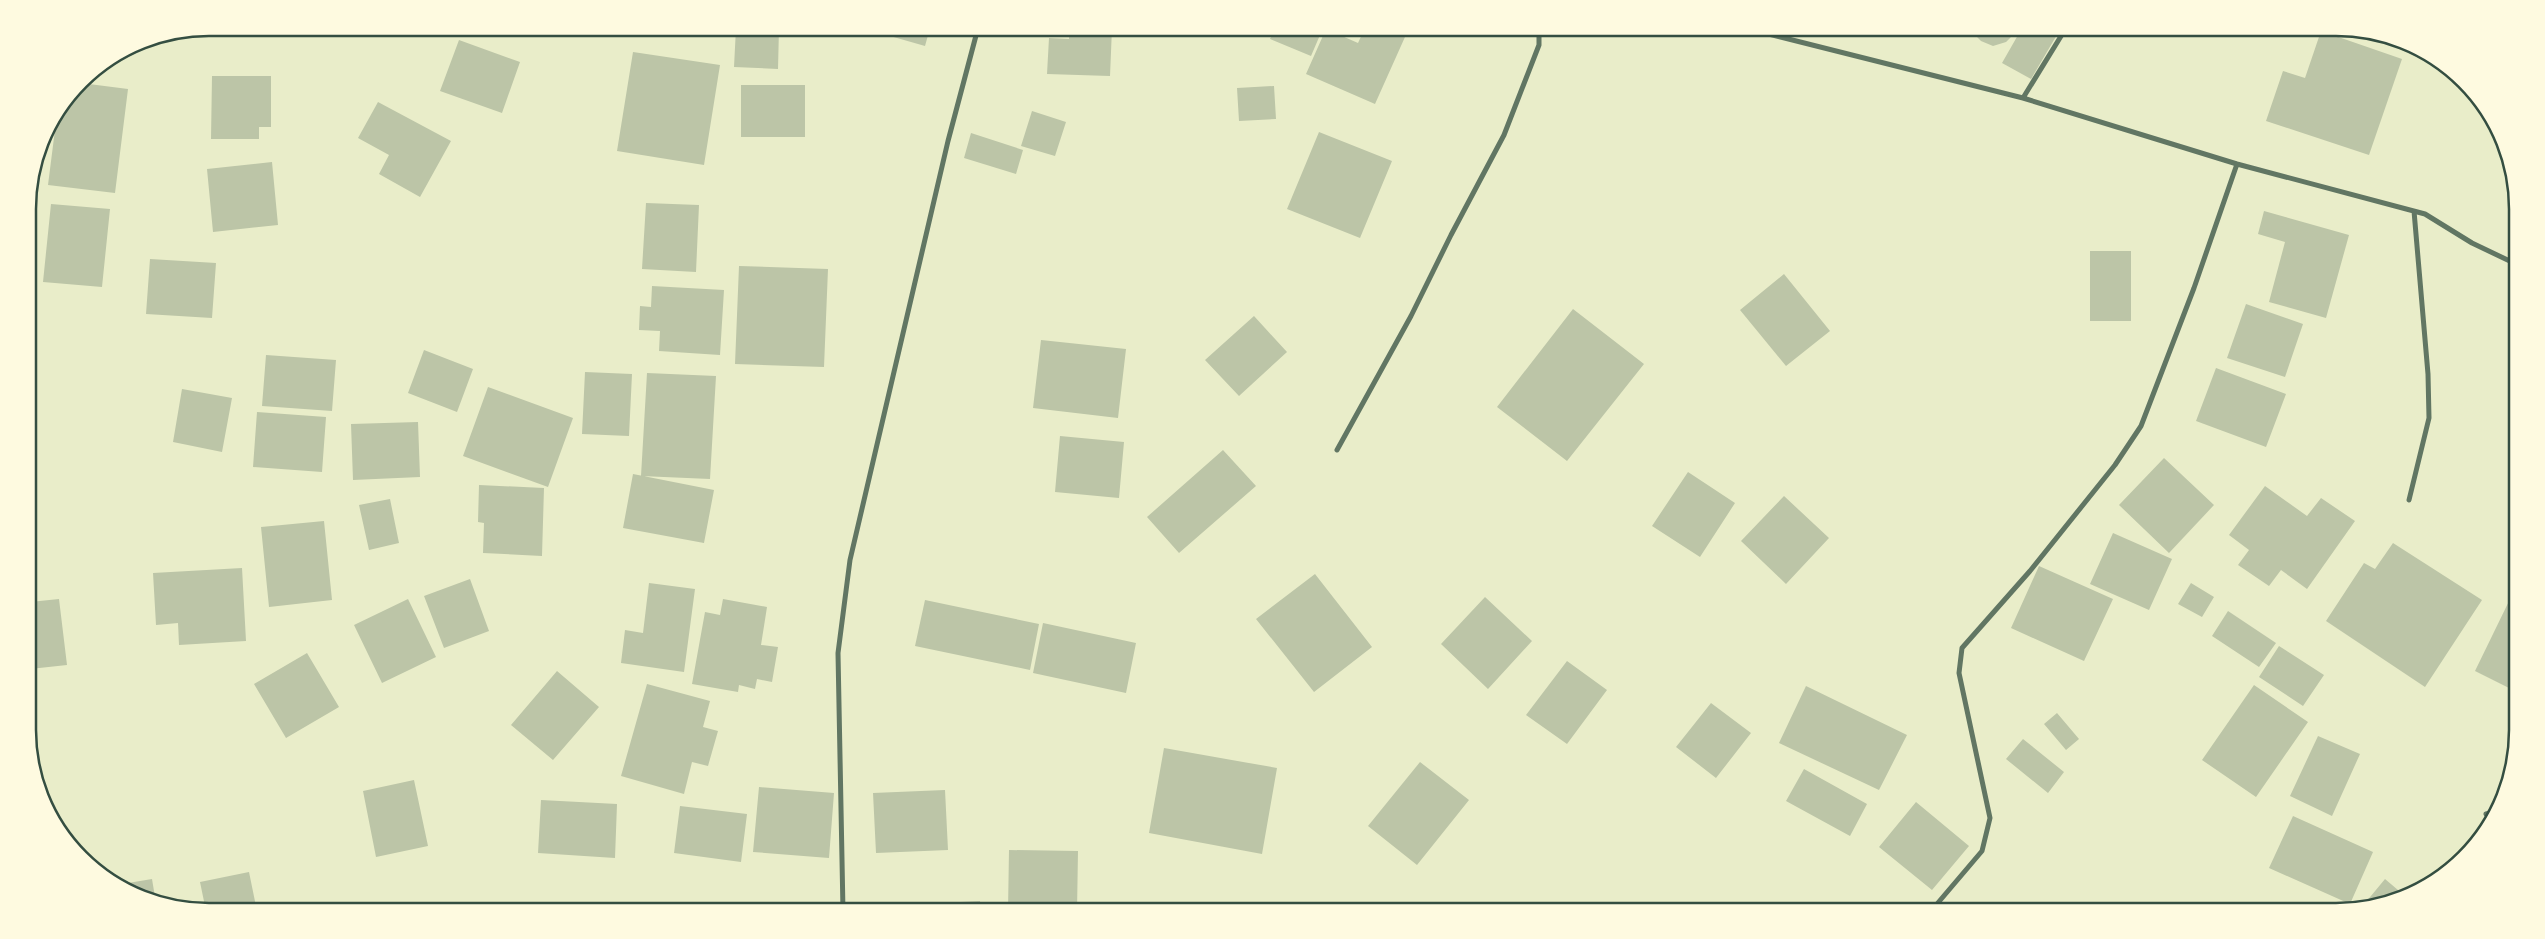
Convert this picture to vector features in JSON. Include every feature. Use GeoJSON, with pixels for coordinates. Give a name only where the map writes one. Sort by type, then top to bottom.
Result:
{"type":"FeatureCollection","features":[{"type":"Feature","properties":{"kind":"street"},"geometry":{"type":"LineString","coordinates":[[1338,450],[1411,316],[1504,135],[1539,45],[1539,36]]}},
{"type":"Feature","properties":{"kind":"street"},"geometry":{"type":"LineString","coordinates":[[1778,36],[2023,98],[2237,164],[2425,214],[2472,243],[2509,261]]}},
{"type":"Feature","properties":{"kind":"street"},"geometry":{"type":"LineString","coordinates":[[2023,98],[2061,36]]}},
{"type":"Feature","properties":{"kind":"street"},"geometry":{"type":"LineString","coordinates":[[843,903],[838,653],[850,560],[948,141],[976,37]]}},
{"type":"Feature","properties":{"kind":"street"},"geometry":{"type":"LineString","coordinates":[[1938,902],[1982,851],[1990,818],[1959,673],[1962,648],[2030,571],[2115,465],[2141,426],[2194,288],[2237,164]]}},
{"type":"Feature","properties":{"kind":"street"},"geometry":{"type":"LineString","coordinates":[[2409,500],[2429,418],[2428,374],[2414,211]]}},
{"type":"Feature","properties":{"kind":"building"},"geometry":{"type":"Polygon","coordinates":[[[1271,36],[1319,36],[1311,56],[1270,39],[1271,36]]]}},
{"type":"Feature","properties":{"kind":"building"},"geometry":{"type":"Polygon","coordinates":[[[1323,36],[1343,36],[1358,43],[1361,36],[1405,36],[1375,104],[1306,74],[1323,36]]]}},
{"type":"Feature","properties":{"kind":"building"},"geometry":{"type":"Polygon","coordinates":[[[2011,36],[2006,42],[1993,46],[1981,41],[1977,37],[2011,36]]]}},
{"type":"Feature","properties":{"kind":"building"},"geometry":{"type":"Polygon","coordinates":[[[2017,36],[2056,36],[2031,79],[2002,63],[2017,36]]]}},
{"type":"Feature","properties":{"kind":"building"},"geometry":{"type":"Polygon","coordinates":[[[2319,36],[2336,36],[2402,59],[2369,155],[2266,121],[2283,71],[2305,78],[2319,36]]]}},
{"type":"Feature","properties":{"kind":"building"},"geometry":{"type":"Polygon","coordinates":[[[736,37],[779,37],[778,69],[734,67],[736,37]]]}},
{"type":"Feature","properties":{"kind":"building"},"geometry":{"type":"Polygon","coordinates":[[[892,37],[928,37],[925,46],[892,37]]]}},
{"type":"Feature","properties":{"kind":"building"},"geometry":{"type":"Polygon","coordinates":[[[1069,37],[1112,37],[1110,76],[1047,74],[1049,38],[1069,39],[1069,37]]]}},
{"type":"Feature","properties":{"kind":"building"},"geometry":{"type":"Polygon","coordinates":[[[459,40],[520,62],[502,113],[440,91],[459,40]]]}},
{"type":"Feature","properties":{"kind":"building"},"geometry":{"type":"Polygon","coordinates":[[[633,52],[720,65],[704,165],[617,151],[633,52]]]}},
{"type":"Feature","properties":{"kind":"building"},"geometry":{"type":"Polygon","coordinates":[[[212,76],[271,76],[271,127],[259,127],[259,139],[211,139],[212,76]]]}},
{"type":"Feature","properties":{"kind":"building"},"geometry":{"type":"Polygon","coordinates":[[[90,84],[128,89],[115,193],[48,185],[55,131],[72,104],[90,84]]]}},
{"type":"Feature","properties":{"kind":"building"},"geometry":{"type":"Polygon","coordinates":[[[741,85],[805,85],[805,137],[741,137],[741,85]]]}},
{"type":"Feature","properties":{"kind":"building"},"geometry":{"type":"Polygon","coordinates":[[[1274,86],[1276,119],[1239,121],[1237,88],[1274,86]]]}},
{"type":"Feature","properties":{"kind":"building"},"geometry":{"type":"Polygon","coordinates":[[[378,102],[451,141],[420,197],[379,174],[389,155],[358,138],[378,102]]]}},
{"type":"Feature","properties":{"kind":"building"},"geometry":{"type":"Polygon","coordinates":[[[1032,111],[1066,122],[1055,156],[1021,146],[1032,111]]]}},
{"type":"Feature","properties":{"kind":"building"},"geometry":{"type":"Polygon","coordinates":[[[1319,132],[1392,161],[1360,238],[1287,209],[1319,132]]]}},
{"type":"Feature","properties":{"kind":"building"},"geometry":{"type":"Polygon","coordinates":[[[971,133],[1023,150],[1016,174],[964,158],[971,133]]]}},
{"type":"Feature","properties":{"kind":"building"},"geometry":{"type":"Polygon","coordinates":[[[272,162],[278,225],[213,232],[207,169],[272,162]]]}},
{"type":"Feature","properties":{"kind":"building"},"geometry":{"type":"Polygon","coordinates":[[[646,203],[699,205],[696,272],[642,269],[646,203]]]}},
{"type":"Feature","properties":{"kind":"building"},"geometry":{"type":"Polygon","coordinates":[[[51,204],[110,209],[102,287],[43,282],[51,204]]]}},
{"type":"Feature","properties":{"kind":"building"},"geometry":{"type":"Polygon","coordinates":[[[2264,211],[2349,235],[2326,318],[2269,302],[2285,242],[2258,234],[2264,211]]]}},
{"type":"Feature","properties":{"kind":"building"},"geometry":{"type":"Polygon","coordinates":[[[2090,251],[2131,251],[2131,321],[2090,321],[2090,251]]]}},
{"type":"Feature","properties":{"kind":"building"},"geometry":{"type":"Polygon","coordinates":[[[150,259],[216,263],[212,318],[146,314],[150,259]]]}},
{"type":"Feature","properties":{"kind":"building"},"geometry":{"type":"Polygon","coordinates":[[[739,266],[828,269],[824,367],[735,364],[739,266]]]}},
{"type":"Feature","properties":{"kind":"building"},"geometry":{"type":"Polygon","coordinates":[[[1784,274],[1830,331],[1786,366],[1740,310],[1784,274]]]}},
{"type":"Feature","properties":{"kind":"building"},"geometry":{"type":"Polygon","coordinates":[[[652,286],[724,290],[720,355],[659,351],[660,331],[639,330],[640,306],[651,307],[652,286]]]}},
{"type":"Feature","properties":{"kind":"building"},"geometry":{"type":"Polygon","coordinates":[[[2246,304],[2303,324],[2285,377],[2227,358],[2246,304]]]}},
{"type":"Feature","properties":{"kind":"building"},"geometry":{"type":"Polygon","coordinates":[[[1573,309],[1644,364],[1567,461],[1497,407],[1573,309]]]}},
{"type":"Feature","properties":{"kind":"building"},"geometry":{"type":"Polygon","coordinates":[[[1254,316],[1287,352],[1239,396],[1205,360],[1254,316]]]}},
{"type":"Feature","properties":{"kind":"building"},"geometry":{"type":"Polygon","coordinates":[[[1041,340],[1126,349],[1118,418],[1033,408],[1041,340]]]}},
{"type":"Feature","properties":{"kind":"building"},"geometry":{"type":"Polygon","coordinates":[[[424,350],[473,369],[457,412],[408,393],[424,350]]]}},
{"type":"Feature","properties":{"kind":"building"},"geometry":{"type":"Polygon","coordinates":[[[266,355],[336,360],[332,411],[262,406],[266,355]]]}},
{"type":"Feature","properties":{"kind":"building"},"geometry":{"type":"Polygon","coordinates":[[[2216,368],[2286,394],[2266,447],[2196,421],[2216,368]]]}},
{"type":"Feature","properties":{"kind":"building"},"geometry":{"type":"Polygon","coordinates":[[[585,372],[632,374],[629,436],[582,434],[585,372]]]}},
{"type":"Feature","properties":{"kind":"building"},"geometry":{"type":"Polygon","coordinates":[[[647,373],[716,376],[710,479],[641,476],[647,373]]]}},
{"type":"Feature","properties":{"kind":"building"},"geometry":{"type":"Polygon","coordinates":[[[488,387],[573,418],[548,487],[463,456],[488,387]]]}},
{"type":"Feature","properties":{"kind":"building"},"geometry":{"type":"Polygon","coordinates":[[[182,389],[232,398],[222,452],[173,442],[182,389]]]}},
{"type":"Feature","properties":{"kind":"building"},"geometry":{"type":"Polygon","coordinates":[[[257,412],[326,417],[322,472],[253,467],[257,412]]]}},
{"type":"Feature","properties":{"kind":"building"},"geometry":{"type":"Polygon","coordinates":[[[418,422],[420,477],[353,480],[351,424],[418,422]]]}},
{"type":"Feature","properties":{"kind":"building"},"geometry":{"type":"Polygon","coordinates":[[[1060,436],[1124,442],[1119,498],[1055,492],[1060,436]]]}},
{"type":"Feature","properties":{"kind":"building"},"geometry":{"type":"Polygon","coordinates":[[[1223,450],[1256,486],[1179,553],[1147,517],[1223,450]]]}},
{"type":"Feature","properties":{"kind":"building"},"geometry":{"type":"Polygon","coordinates":[[[2164,458],[2214,505],[2169,553],[2119,505],[2164,458]]]}},
{"type":"Feature","properties":{"kind":"building"},"geometry":{"type":"Polygon","coordinates":[[[1688,472],[1735,503],[1700,557],[1652,526],[1688,472]]]}},
{"type":"Feature","properties":{"kind":"building"},"geometry":{"type":"Polygon","coordinates":[[[633,474],[714,490],[704,543],[623,528],[633,474]]]}},
{"type":"Feature","properties":{"kind":"building"},"geometry":{"type":"Polygon","coordinates":[[[479,485],[544,488],[542,556],[483,553],[484,523],[478,522],[479,485]]]}},
{"type":"Feature","properties":{"kind":"building"},"geometry":{"type":"Polygon","coordinates":[[[2265,486],[2307,516],[2321,498],[2355,521],[2307,589],[2281,570],[2269,586],[2238,565],[2249,550],[2229,535],[2265,486]]]}},
{"type":"Feature","properties":{"kind":"building"},"geometry":{"type":"Polygon","coordinates":[[[1784,496],[1829,538],[1786,584],[1741,541],[1784,496]]]}},
{"type":"Feature","properties":{"kind":"building"},"geometry":{"type":"Polygon","coordinates":[[[390,499],[399,543],[369,550],[359,505],[390,499]]]}},
{"type":"Feature","properties":{"kind":"building"},"geometry":{"type":"Polygon","coordinates":[[[324,521],[332,600],[269,607],[261,527],[324,521]]]}},
{"type":"Feature","properties":{"kind":"building"},"geometry":{"type":"Polygon","coordinates":[[[2113,533],[2172,559],[2149,610],[2090,584],[2113,533]]]}},
{"type":"Feature","properties":{"kind":"building"},"geometry":{"type":"Polygon","coordinates":[[[2393,543],[2482,600],[2425,687],[2326,621],[2364,563],[2375,569],[2393,543]]]}},
{"type":"Feature","properties":{"kind":"building"},"geometry":{"type":"Polygon","coordinates":[[[2039,566],[2113,599],[2084,661],[2011,628],[2039,566]]]}},
{"type":"Feature","properties":{"kind":"building"},"geometry":{"type":"Polygon","coordinates":[[[242,568],[246,641],[179,645],[178,623],[156,625],[153,573],[242,568]]]}},
{"type":"Feature","properties":{"kind":"building"},"geometry":{"type":"Polygon","coordinates":[[[1315,574],[1372,647],[1314,692],[1256,619],[1315,574]]]}},
{"type":"Feature","properties":{"kind":"building"},"geometry":{"type":"Polygon","coordinates":[[[470,579],[489,631],[444,648],[424,596],[470,579]]]}},
{"type":"Feature","properties":{"kind":"building"},"geometry":{"type":"Polygon","coordinates":[[[649,583],[695,589],[684,672],[621,663],[625,630],[643,633],[649,583]]]}},
{"type":"Feature","properties":{"kind":"building"},"geometry":{"type":"Polygon","coordinates":[[[2191,583],[2214,597],[2202,617],[2178,604],[2191,583]]]}},
{"type":"Feature","properties":{"kind":"building"},"geometry":{"type":"Polygon","coordinates":[[[1485,597],[1532,641],[1488,689],[1441,644],[1485,597]]]}},
{"type":"Feature","properties":{"kind":"building"},"geometry":{"type":"Polygon","coordinates":[[[59,599],[67,665],[36,668],[36,601],[59,599]]]}},
{"type":"Feature","properties":{"kind":"building"},"geometry":{"type":"Polygon","coordinates":[[[408,599],[436,657],[382,683],[354,625],[408,599]]]}},
{"type":"Feature","properties":{"kind":"building"},"geometry":{"type":"Polygon","coordinates":[[[723,599],[767,607],[761,645],[778,647],[772,682],[757,679],[755,689],[739,685],[738,692],[692,684],[705,612],[720,615],[723,599]]]}},
{"type":"Feature","properties":{"kind":"building"},"geometry":{"type":"Polygon","coordinates":[[[925,600],[1039,624],[1030,670],[915,646],[925,600]]]}},
{"type":"Feature","properties":{"kind":"building"},"geometry":{"type":"Polygon","coordinates":[[[2509,601],[2509,688],[2475,671],[2509,601]]]}},
{"type":"Feature","properties":{"kind":"building"},"geometry":{"type":"Polygon","coordinates":[[[2228,611],[2276,643],[2259,667],[2212,636],[2228,611]]]}},
{"type":"Feature","properties":{"kind":"building"},"geometry":{"type":"Polygon","coordinates":[[[1043,623],[1136,643],[1126,693],[1033,673],[1043,623]]]}},
{"type":"Feature","properties":{"kind":"building"},"geometry":{"type":"Polygon","coordinates":[[[2279,646],[2324,675],[2303,706],[2259,677],[2279,646]]]}},
{"type":"Feature","properties":{"kind":"building"},"geometry":{"type":"Polygon","coordinates":[[[307,653],[339,707],[286,738],[254,684],[307,653]]]}},
{"type":"Feature","properties":{"kind":"building"},"geometry":{"type":"Polygon","coordinates":[[[1567,661],[1607,690],[1567,744],[1526,715],[1567,661]]]}},
{"type":"Feature","properties":{"kind":"building"},"geometry":{"type":"Polygon","coordinates":[[[557,671],[599,707],[553,760],[511,725],[557,671]]]}},
{"type":"Feature","properties":{"kind":"building"},"geometry":{"type":"Polygon","coordinates":[[[647,684],[710,701],[703,727],[718,731],[708,766],[692,762],[684,794],[621,776],[647,684]]]}},
{"type":"Feature","properties":{"kind":"building"},"geometry":{"type":"Polygon","coordinates":[[[2254,685],[2308,722],[2256,797],[2202,760],[2254,685]]]}},
{"type":"Feature","properties":{"kind":"building"},"geometry":{"type":"Polygon","coordinates":[[[1806,686],[1907,735],[1879,790],[1779,743],[1806,686]]]}},
{"type":"Feature","properties":{"kind":"building"},"geometry":{"type":"Polygon","coordinates":[[[1711,703],[1751,733],[1716,778],[1676,747],[1711,703]]]}},
{"type":"Feature","properties":{"kind":"building"},"geometry":{"type":"Polygon","coordinates":[[[2057,713],[2079,739],[2066,750],[2044,724],[2057,713]]]}},
{"type":"Feature","properties":{"kind":"building"},"geometry":{"type":"Polygon","coordinates":[[[2318,736],[2360,754],[2332,816],[2290,796],[2318,736]]]}},
{"type":"Feature","properties":{"kind":"building"},"geometry":{"type":"Polygon","coordinates":[[[2023,739],[2064,772],[2048,793],[2006,759],[2023,739]]]}},
{"type":"Feature","properties":{"kind":"building"},"geometry":{"type":"Polygon","coordinates":[[[1164,748],[1277,768],[1262,854],[1149,833],[1164,748]]]}},
{"type":"Feature","properties":{"kind":"building"},"geometry":{"type":"Polygon","coordinates":[[[1420,762],[1469,800],[1417,865],[1368,826],[1420,762]]]}},
{"type":"Feature","properties":{"kind":"building"},"geometry":{"type":"Polygon","coordinates":[[[1804,769],[1867,804],[1850,836],[1786,801],[1804,769]]]}},
{"type":"Feature","properties":{"kind":"building"},"geometry":{"type":"Polygon","coordinates":[[[414,780],[428,846],[376,857],[363,791],[414,780]]]}},
{"type":"Feature","properties":{"kind":"building"},"geometry":{"type":"Polygon","coordinates":[[[759,787],[834,793],[829,858],[753,852],[759,787]]]}},
{"type":"Feature","properties":{"kind":"building"},"geometry":{"type":"Polygon","coordinates":[[[945,790],[948,850],[876,853],[873,793],[945,790]]]}},
{"type":"Feature","properties":{"kind":"building"},"geometry":{"type":"Polygon","coordinates":[[[541,800],[617,804],[615,858],[538,853],[541,800]]]}},
{"type":"Feature","properties":{"kind":"building"},"geometry":{"type":"Polygon","coordinates":[[[1916,802],[1969,846],[1932,890],[1879,847],[1916,802]]]}},
{"type":"Feature","properties":{"kind":"building"},"geometry":{"type":"Polygon","coordinates":[[[680,806],[747,814],[741,862],[674,853],[680,806]]]}},
{"type":"Feature","properties":{"kind":"building"},"geometry":{"type":"Polygon","coordinates":[[[2293,816],[2373,852],[2351,901],[2346,902],[2269,868],[2293,816]]]}},
{"type":"Feature","properties":{"kind":"building"},"geometry":{"type":"Polygon","coordinates":[[[1009,850],[1078,851],[1077,903],[1008,903],[1009,850]]]}},
{"type":"Feature","properties":{"kind":"building"},"geometry":{"type":"Polygon","coordinates":[[[249,872],[255,903],[204,902],[200,882],[249,872]]]}},
{"type":"Feature","properties":{"kind":"building"},"geometry":{"type":"Polygon","coordinates":[[[152,879],[155,894],[133,885],[129,883],[152,879]]]}},
{"type":"Feature","properties":{"kind":"building"},"geometry":{"type":"Polygon","coordinates":[[[2385,879],[2399,891],[2391,894],[2368,899],[2385,879]]]}},
{"type":"Feature","properties":{"kind":"building"},"geometry":{"type":"Polygon","coordinates":[[[980,901],[980,903],[948,903],[980,901]]]}}]}
